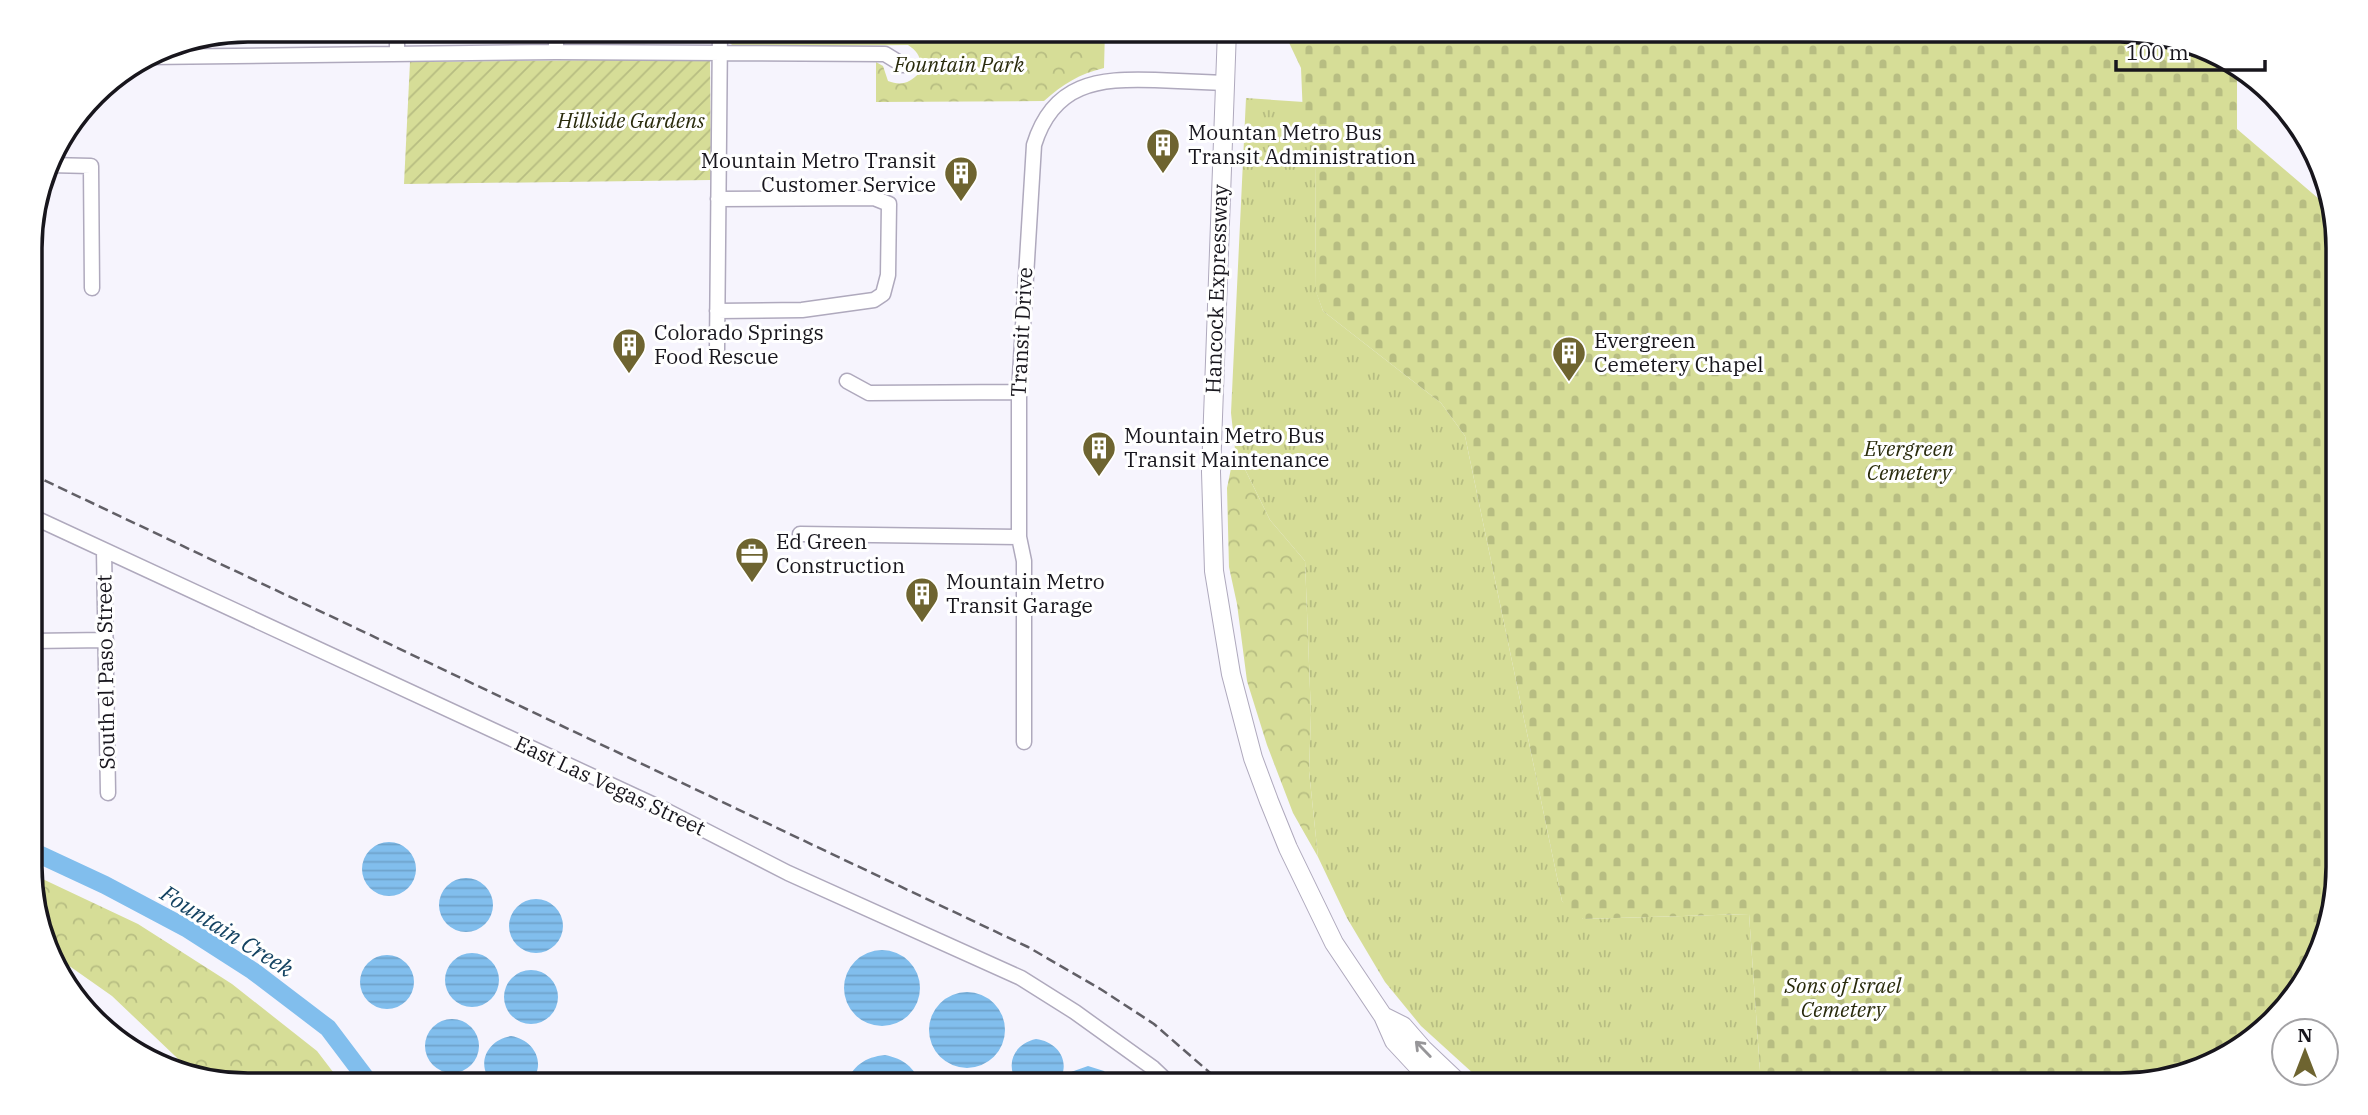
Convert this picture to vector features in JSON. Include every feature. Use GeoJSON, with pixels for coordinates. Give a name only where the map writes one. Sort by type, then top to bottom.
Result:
{"type":"FeatureCollection","features":[{"type":"Feature","properties":{"kind":"main road","name":"Hancock Expressway"},"geometry":{"type":"LineString","coordinates":[[1227,42],[1211,472],[1214,571],[1231,674],[1253,758],[1288,848],[1334,943],[1383,1016],[1394,1041],[1424,1073]]}},
{"type":"Feature","properties":{"kind":"main road","name":"Hancock Expressway"},"geometry":{"type":"LineString","coordinates":[[1383,1016],[1403,1026],[1448,1073]]}},
{"type":"Feature","properties":{"kind":"street"},"geometry":{"type":"LineString","coordinates":[[397,42],[397,54]]}},
{"type":"Feature","properties":{"kind":"street"},"geometry":{"type":"LineString","coordinates":[[556,42],[556,52]]}},
{"type":"Feature","properties":{"kind":"street"},"geometry":{"type":"LineString","coordinates":[[716,350],[720,42]]}},
{"type":"Feature","properties":{"kind":"street"},"geometry":{"type":"LineString","coordinates":[[170,58],[556,52],[885,54],[903,65]]}},
{"type":"Feature","properties":{"kind":"street","name":"Transit Drive"},"geometry":{"type":"LineString","coordinates":[[1024,742],[1024,561],[1019,537],[1019,392],[1031,162],[1039,129],[1047,116],[1071,92],[1105,80],[1225,83]]}},
{"type":"Feature","properties":{"kind":"street"},"geometry":{"type":"LineString","coordinates":[[60,165],[91,166],[92,288]]}},
{"type":"Feature","properties":{"kind":"street"},"geometry":{"type":"LineString","coordinates":[[717,311],[802,310],[874,300],[883,294],[888,275],[889,204],[874,198],[718,198]]}},
{"type":"Feature","properties":{"kind":"street"},"geometry":{"type":"LineString","coordinates":[[847,380],[869,393],[1019,392]]}},
{"type":"Feature","properties":{"kind":"street","name":"East Las Vegas Street"},"geometry":{"type":"LineString","coordinates":[[42,521],[665,810],[788,873],[1021,978],[1075,1012],[1158,1073]]}},
{"type":"Feature","properties":{"kind":"street"},"geometry":{"type":"LineString","coordinates":[[800,534],[1019,537]]}},
{"type":"Feature","properties":{"kind":"street","name":"South el Paso Street"},"geometry":{"type":"LineString","coordinates":[[104,550],[108,793]]}},
{"type":"Feature","properties":{"kind":"street"},"geometry":{"type":"LineString","coordinates":[[42,641],[106,640]]}},
{"type":"Feature","properties":{"kind":"green space","name":"Fountain Park"},"geometry":{"type":"Polygon","coordinates":[[[1105,42],[1104,68],[1072,80],[1044,101],[876,102],[876,62],[883,66],[888,81],[893,83],[905,83],[919,73],[919,57],[908,45],[734,47],[730,43],[1105,42]]]}},
{"type":"Feature","properties":{"kind":"green space","name":"Evergreen Cemetery"},"geometry":{"type":"Polygon","coordinates":[[[1289,42],[2120,42],[2173,49],[2199,58],[2237,80],[2237,129],[2320,200],[2326,248],[2324,894],[2310,946],[2298,970],[2266,1013],[2223,1045],[2199,1057],[2173,1066],[2133,1073],[1760,1073],[1749,914],[1583,919],[1571,913],[1562,901],[1465,436],[1441,403],[1323,311],[1316,292],[1315,146],[1304,141],[1301,68],[1289,42]]]}},
{"type":"Feature","properties":{"kind":"green space","name":"Hillside Gardens"},"geometry":{"type":"Polygon","coordinates":[[[710,59],[711,180],[404,184],[410,62],[710,59]]]}},
{"type":"Feature","properties":{"kind":"green space"},"geometry":{"type":"Polygon","coordinates":[[[1246,98],[1304,102],[1315,146],[1316,291],[1323,311],[1441,403],[1465,436],[1562,901],[1583,919],[1749,914],[1760,1073],[1473,1073],[1421,1026],[1385,982],[1347,918],[1318,857],[1309,771],[1311,715],[1305,561],[1270,520],[1235,449],[1231,413],[1246,98]]]}},
{"type":"Feature","properties":{"kind":"green space"},"geometry":{"type":"Polygon","coordinates":[[[1235,449],[1270,520],[1305,561],[1311,715],[1309,771],[1318,857],[1293,813],[1267,745],[1247,681],[1237,604],[1229,567],[1227,488],[1235,449]]]}},
{"type":"Feature","properties":{"kind":"green space"},"geometry":{"type":"Polygon","coordinates":[[[43,879],[138,924],[232,984],[317,1051],[334,1073],[235,1073],[182,1062],[112,996],[67,965],[49,920],[43,879]]]}},
{"type":"Feature","properties":{"kind":"water"},"geometry":{"type":"Polygon","coordinates":[[[389,842],[408,850],[416,869],[408,888],[389,896],[370,888],[362,869],[370,850],[389,842]]]}},
{"type":"Feature","properties":{"kind":"water"},"geometry":{"type":"Polygon","coordinates":[[[466,878],[485,886],[493,905],[485,924],[466,932],[447,924],[439,905],[447,886],[466,878]]]}},
{"type":"Feature","properties":{"kind":"water"},"geometry":{"type":"Polygon","coordinates":[[[536,899],[555,907],[563,926],[555,945],[536,953],[517,945],[509,926],[517,907],[536,899]]]}},
{"type":"Feature","properties":{"kind":"water"},"geometry":{"type":"Polygon","coordinates":[[[875,950],[889,950],[903,956],[914,967],[920,988],[917,1003],[909,1015],[889,1026],[875,1026],[861,1020],[850,1009],[844,995],[844,981],[850,967],[861,956],[875,950]]]}},
{"type":"Feature","properties":{"kind":"water"},"geometry":{"type":"Polygon","coordinates":[[[472,953],[491,961],[499,980],[491,999],[472,1007],[453,999],[445,980],[453,961],[472,953]]]}},
{"type":"Feature","properties":{"kind":"water"},"geometry":{"type":"Polygon","coordinates":[[[387,955],[406,963],[414,982],[406,1001],[387,1009],[368,1001],[360,982],[368,963],[387,955]]]}},
{"type":"Feature","properties":{"kind":"water"},"geometry":{"type":"Polygon","coordinates":[[[531,970],[550,978],[558,997],[550,1016],[531,1024],[512,1016],[504,997],[512,978],[531,970]]]}},
{"type":"Feature","properties":{"kind":"water"},"geometry":{"type":"Polygon","coordinates":[[[960,992],[974,992],[988,998],[999,1009],[1005,1030],[1002,1045],[994,1057],[974,1068],[960,1068],[946,1062],[935,1051],[929,1037],[929,1023],[935,1009],[946,998],[960,992]]]}},
{"type":"Feature","properties":{"kind":"water"},"geometry":{"type":"Polygon","coordinates":[[[452,1019],[471,1027],[479,1046],[471,1065],[452,1073],[433,1065],[425,1046],[433,1027],[452,1019]]]}},
{"type":"Feature","properties":{"kind":"water"},"geometry":{"type":"Polygon","coordinates":[[[511,1036],[527,1043],[533,1049],[538,1063],[536,1073],[486,1073],[484,1063],[486,1055],[495,1043],[511,1036]]]}},
{"type":"Feature","properties":{"kind":"water"},"geometry":{"type":"Polygon","coordinates":[[[1036,1039],[1052,1045],[1061,1056],[1062,1073],[1013,1073],[1013,1057],[1028,1042],[1036,1039]]]}},
{"type":"Feature","properties":{"kind":"water"},"geometry":{"type":"Polygon","coordinates":[[[885,1055],[898,1059],[915,1073],[852,1073],[860,1064],[885,1055]]]}},
{"type":"Feature","properties":{"kind":"water"},"geometry":{"type":"Polygon","coordinates":[[[1088,1066],[1106,1073],[1070,1073],[1088,1066]]]}},
{"type":"Feature","properties":{"kind":"waterway","name":"Fountain Creek"},"geometry":{"type":"LineString","coordinates":[[42,856],[186,928],[253,971],[328,1028],[362,1073]]}},
{"type":"Feature","properties":{"kind":"railway"},"geometry":{"type":"LineString","coordinates":[[42,479],[1028,947],[1154,1024],[1210,1073]]}},
{"type":"Feature","properties":{"kind":"place","name":"Mountan Metro Bus Transit Administration"},"geometry":{"type":"Point","coordinates":[1163,175]}},
{"type":"Feature","properties":{"kind":"place","name":"Mountain Metro Transit Customer Service"},"geometry":{"type":"Point","coordinates":[961,203]}},
{"type":"Feature","properties":{"kind":"place","name":"Colorado Springs Food Rescue"},"geometry":{"type":"Point","coordinates":[629,375]}},
{"type":"Feature","properties":{"kind":"place","name":"Evergreen Cemetery Chapel"},"geometry":{"type":"Point","coordinates":[1569,383]}},
{"type":"Feature","properties":{"kind":"place","name":"Mountain Metro Bus Transit Maintenance"},"geometry":{"type":"Point","coordinates":[1099,478]}},
{"type":"Feature","properties":{"kind":"place","name":"Ed Green Construction"},"geometry":{"type":"Point","coordinates":[752,584]}},
{"type":"Feature","properties":{"kind":"place","name":"Mountain Metro Transit Garage"},"geometry":{"type":"Point","coordinates":[922,624]}},
{"type":"Feature","properties":{"kind":"park label","name":"Sons of Israel Cemetery"},"geometry":{"type":"Point","coordinates":[1843,998]}}]}
